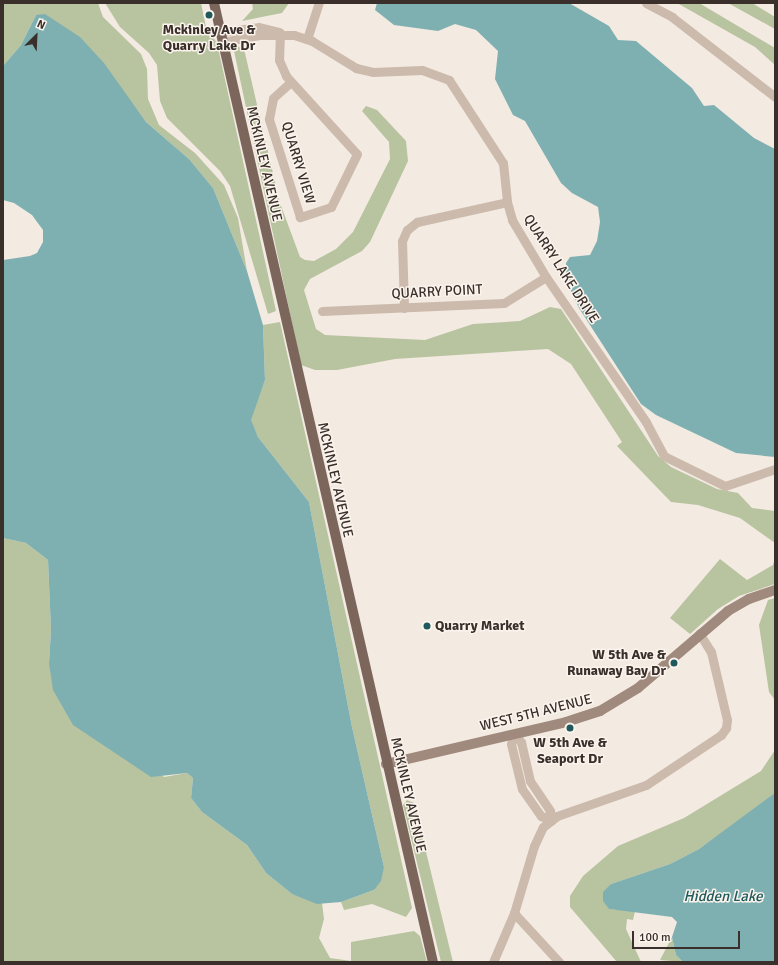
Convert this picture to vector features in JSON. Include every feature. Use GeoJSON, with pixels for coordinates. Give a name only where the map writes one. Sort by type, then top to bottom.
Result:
{"type":"FeatureCollection","features":[{"type":"Feature","properties":{"kind":"main road","name":"MCKINLEY AVENUE"},"geometry":{"type":"LineString","coordinates":[[214,3],[386,764],[433,962]]}},
{"type":"Feature","properties":{"kind":"main road","name":"WEST 5TH AVENUE"},"geometry":{"type":"LineString","coordinates":[[386,764],[566,722],[612,705],[638,688],[699,633],[738,605],[775,590]]}},
{"type":"Feature","properties":{"kind":"street"},"geometry":{"type":"LineString","coordinates":[[307,39],[319,3]]}},
{"type":"Feature","properties":{"kind":"street"},"geometry":{"type":"LineString","coordinates":[[646,3],[672,18],[775,97]]}},
{"type":"Feature","properties":{"kind":"street","name":"QUARRY LAKE DRIVE"},"geometry":{"type":"LineString","coordinates":[[220,32],[259,27],[307,39],[356,68],[373,72],[422,70],[449,80],[503,163],[507,202],[512,220],[546,276],[646,422],[664,456],[724,486],[775,469]]}},
{"type":"Feature","properties":{"kind":"street","name":"QUARRY LAKE DRIVE"},"geometry":{"type":"LineString","coordinates":[[223,42],[280,33]]}},
{"type":"Feature","properties":{"kind":"street","name":"QUARRY VIEW"},"geometry":{"type":"LineString","coordinates":[[280,33],[280,60],[291,82],[357,154],[331,207],[300,217],[269,119],[273,98],[291,82]]}},
{"type":"Feature","properties":{"kind":"street"},"geometry":{"type":"LineString","coordinates":[[404,308],[402,241],[407,230],[417,222],[507,202]]}},
{"type":"Feature","properties":{"kind":"street","name":"QUARRY POINT"},"geometry":{"type":"LineString","coordinates":[[322,311],[504,303],[546,276]]}},
{"type":"Feature","properties":{"kind":"street"},"geometry":{"type":"LineString","coordinates":[[549,819],[646,785],[721,735],[727,720],[711,652],[699,633]]}},
{"type":"Feature","properties":{"kind":"street"},"geometry":{"type":"LineString","coordinates":[[493,962],[514,913],[540,832],[549,819],[550,811],[530,781],[521,742],[514,734]]}},
{"type":"Feature","properties":{"kind":"street"},"geometry":{"type":"LineString","coordinates":[[514,913],[559,962]]}},
{"type":"Feature","properties":{"kind":"green space"},"geometry":{"type":"Polygon","coordinates":[[[3,3],[98,3],[103,17],[141,54],[147,69],[148,99],[159,125],[195,153],[224,185],[238,218],[247,271],[213,188],[189,159],[146,122],[132,103],[36,15],[21,45],[3,66],[3,3]]]}},
{"type":"Feature","properties":{"kind":"green space"},"geometry":{"type":"Polygon","coordinates":[[[105,3],[201,3],[206,27],[217,43],[276,311],[268,314],[230,186],[220,171],[167,118],[160,101],[157,65],[149,53],[120,27],[105,3]]]}},
{"type":"Feature","properties":{"kind":"green space"},"geometry":{"type":"Polygon","coordinates":[[[252,3],[289,3],[282,13],[242,21],[253,9],[252,3]]]}},
{"type":"Feature","properties":{"kind":"green space"},"geometry":{"type":"Polygon","coordinates":[[[677,3],[699,3],[775,48],[775,65],[755,47],[677,3]]]}},
{"type":"Feature","properties":{"kind":"green space"},"geometry":{"type":"Polygon","coordinates":[[[728,3],[752,3],[775,17],[775,29],[728,3]]]}},
{"type":"Feature","properties":{"kind":"green space"},"geometry":{"type":"Polygon","coordinates":[[[237,46],[244,49],[280,203],[300,257],[305,260],[314,261],[336,249],[353,232],[390,159],[389,142],[362,111],[366,106],[377,110],[406,141],[408,161],[370,242],[362,251],[310,279],[304,290],[316,329],[325,335],[425,340],[473,324],[520,321],[550,307],[561,309],[658,456],[671,467],[717,489],[738,493],[752,508],[775,511],[775,543],[740,518],[698,505],[671,502],[617,446],[622,442],[571,364],[548,349],[395,359],[337,370],[315,370],[301,365],[234,51],[237,46]]]}},
{"type":"Feature","properties":{"kind":"green space"},"geometry":{"type":"Polygon","coordinates":[[[280,322],[412,908],[406,917],[372,904],[344,910],[341,902],[374,890],[384,867],[352,727],[309,502],[258,437],[250,420],[265,380],[263,325],[280,322]]]}},
{"type":"Feature","properties":{"kind":"green space"},"geometry":{"type":"Polygon","coordinates":[[[3,538],[26,543],[48,560],[51,630],[49,663],[164,777],[187,773],[193,778],[191,798],[202,812],[247,845],[266,873],[292,894],[322,903],[324,919],[319,938],[330,958],[351,961],[351,942],[414,931],[420,936],[427,962],[3,962],[3,538]]]}},
{"type":"Feature","properties":{"kind":"green space"},"geometry":{"type":"Polygon","coordinates":[[[775,558],[775,584],[739,596],[718,609],[690,634],[670,618],[720,559],[747,580],[773,565],[775,558]]]}},
{"type":"Feature","properties":{"kind":"green space"},"geometry":{"type":"Polygon","coordinates":[[[775,598],[775,700],[769,692],[759,625],[768,600],[775,598]]]}},
{"type":"Feature","properties":{"kind":"green space"},"geometry":{"type":"Polygon","coordinates":[[[775,750],[775,793],[763,804],[699,849],[670,864],[611,884],[609,909],[635,911],[633,920],[627,919],[626,929],[641,962],[617,962],[570,907],[570,896],[583,876],[618,846],[684,818],[761,771],[775,750]]]}},
{"type":"Feature","properties":{"kind":"green space"},"geometry":{"type":"Polygon","coordinates":[[[407,800],[414,803],[453,962],[441,962],[403,805],[407,800]]]}},
{"type":"Feature","properties":{"kind":"green space"},"geometry":{"type":"Polygon","coordinates":[[[672,937],[676,955],[683,962],[660,960],[672,937]]]}},
{"type":"Feature","properties":{"kind":"water"},"geometry":{"type":"Polygon","coordinates":[[[377,3],[569,3],[609,26],[618,40],[636,41],[692,88],[704,106],[714,105],[754,138],[775,149],[775,457],[736,453],[656,415],[641,404],[579,308],[566,281],[566,263],[570,257],[590,255],[597,241],[600,222],[598,207],[572,193],[561,183],[525,121],[513,115],[495,79],[498,51],[476,30],[455,24],[438,31],[394,25],[375,10],[377,3]]]}},
{"type":"Feature","properties":{"kind":"water"},"geometry":{"type":"Polygon","coordinates":[[[45,14],[80,37],[104,63],[146,122],[189,159],[213,188],[247,271],[263,325],[265,380],[251,420],[258,437],[309,502],[352,727],[384,867],[381,881],[374,890],[341,902],[317,904],[292,894],[266,873],[247,845],[202,812],[191,798],[193,778],[187,773],[151,777],[73,725],[53,690],[49,663],[51,630],[48,560],[26,543],[3,538],[3,260],[30,256],[37,253],[43,242],[43,230],[32,215],[14,203],[3,200],[3,66],[21,45],[36,15],[45,14]]]}},
{"type":"Feature","properties":{"kind":"water","name":"Hidden Lake"},"geometry":{"type":"Polygon","coordinates":[[[775,793],[775,962],[683,962],[676,955],[672,937],[677,922],[672,917],[609,909],[603,901],[603,892],[611,884],[670,864],[699,849],[775,793]]]}},
{"type":"Feature","properties":{"kind":"place","name":"Mckinley Ave & Quarry Lake Dr"},"geometry":{"type":"Point","coordinates":[209,15]}},
{"type":"Feature","properties":{"kind":"place","name":"Quarry Market"},"geometry":{"type":"Point","coordinates":[427,626]}},
{"type":"Feature","properties":{"kind":"place","name":"W 5th Ave & Runaway Bay Dr"},"geometry":{"type":"Point","coordinates":[674,663]}},
{"type":"Feature","properties":{"kind":"place","name":"W 5th Ave & Seaport Dr"},"geometry":{"type":"Point","coordinates":[570,728]}}]}
